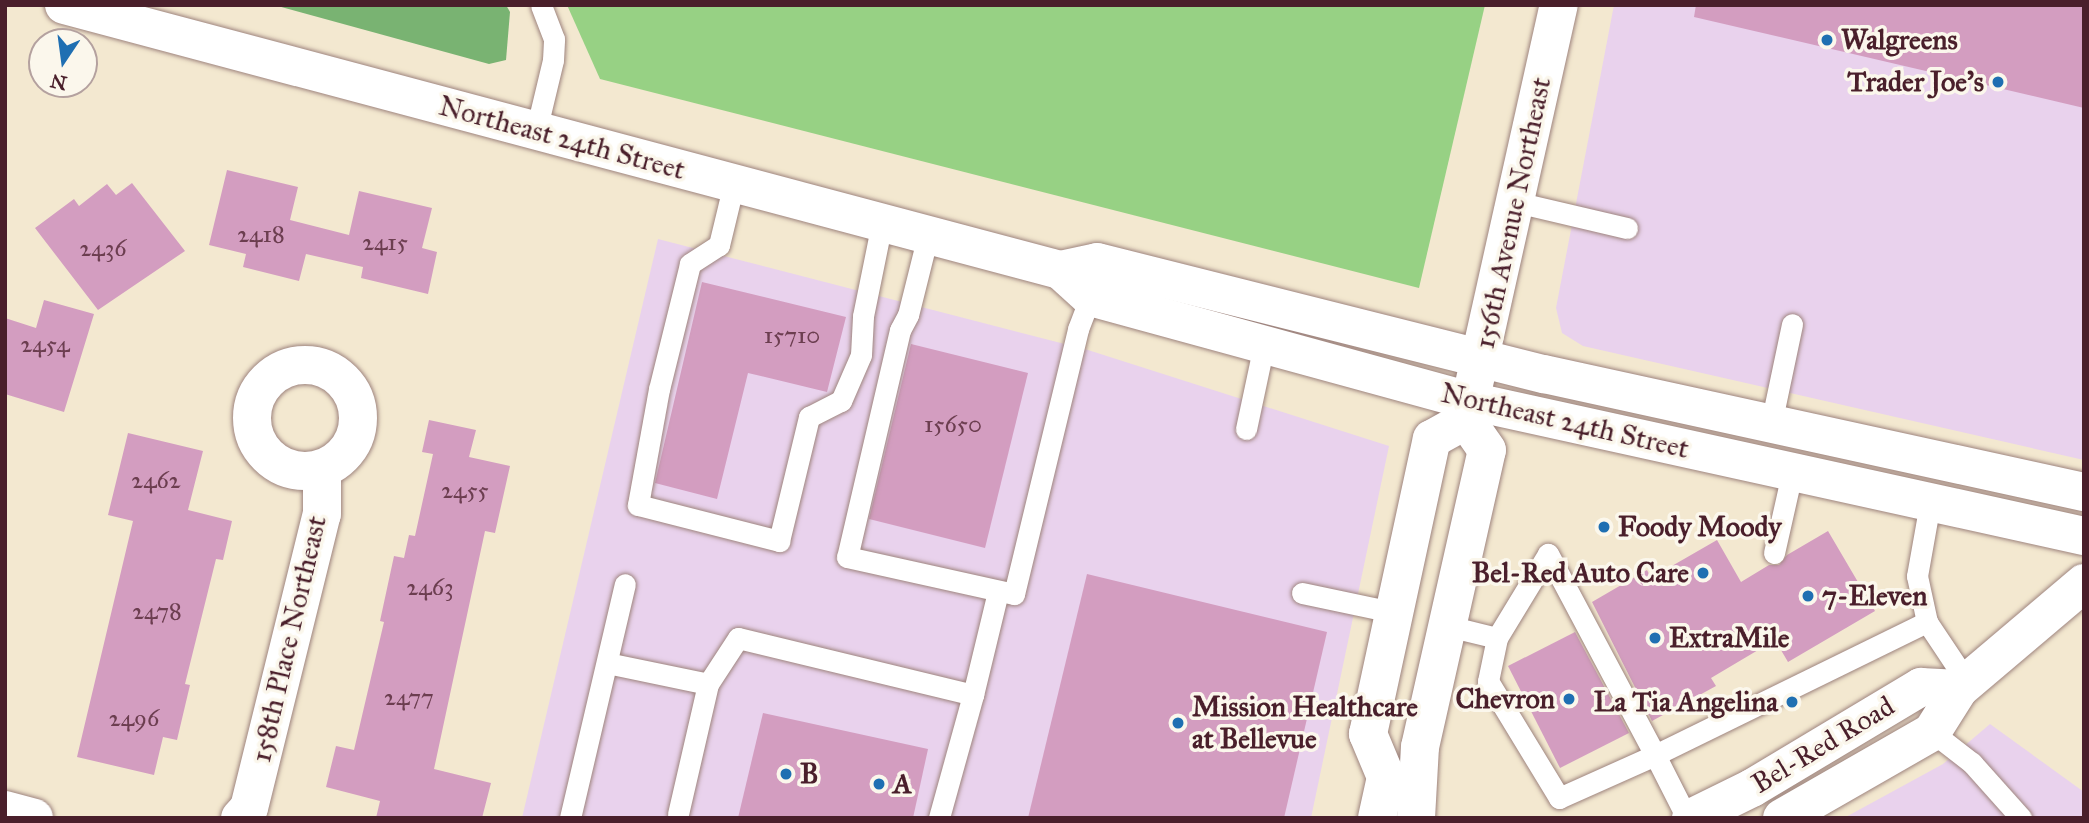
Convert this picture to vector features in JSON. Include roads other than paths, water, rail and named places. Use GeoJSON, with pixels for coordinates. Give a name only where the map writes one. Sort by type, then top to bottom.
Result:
{"type":"FeatureCollection","features":[{"type":"Feature","properties":{"kind":"main road","name":"Northeast 24th Street"},"geometry":{"type":"LineString","coordinates":[[64,5],[1060,270],[1090,297],[1264,344],[1468,411],[1792,472],[2084,536]]}},
{"type":"Feature","properties":{"kind":"main road","name":"156th Avenue Northeast"},"geometry":{"type":"LineString","coordinates":[[1468,411],[1559,5]]}},
{"type":"Feature","properties":{"kind":"main road","name":"Northeast 24th Street"},"geometry":{"type":"LineString","coordinates":[[1060,270],[1097,261],[1481,358],[2084,492]]}},
{"type":"Feature","properties":{"kind":"main road"},"geometry":{"type":"LineString","coordinates":[[1377,818],[1386,776],[1368,734],[1397,613],[1432,439],[1468,411],[1487,450],[1420,747],[1416,818]]}},
{"type":"Feature","properties":{"kind":"main road","name":"158th Place Northeast"},"geometry":{"type":"LineString","coordinates":[[249,815],[321,514],[322,469]]}},
{"type":"Feature","properties":{"kind":"main road","name":"Bel-Red Road"},"geometry":{"type":"LineString","coordinates":[[1782,818],[1932,732],[1963,685],[2084,583]]}},
{"type":"Feature","properties":{"kind":"main road","name":"Bel-Red Road"},"geometry":{"type":"LineString","coordinates":[[1689,818],[1760,803],[1921,687],[1963,685]]}},
{"type":"Feature","properties":{"kind":"main road"},"geometry":{"type":"LineString","coordinates":[[1386,776],[1420,747]]}},
{"type":"Feature","properties":{"kind":"main road"},"geometry":{"type":"LineString","coordinates":[[5,810],[34,818]]}},
{"type":"Feature","properties":{"kind":"lane"},"geometry":{"type":"LineString","coordinates":[[536,131],[553,50],[541,5]]}},
{"type":"Feature","properties":{"kind":"lane"},"geometry":{"type":"LineString","coordinates":[[734,183],[719,245],[690,264],[659,389],[638,505],[779,541],[809,417],[841,401],[861,355],[863,316],[882,223]]}},
{"type":"Feature","properties":{"kind":"lane"},"geometry":{"type":"LineString","coordinates":[[1516,202],[1627,228]]}},
{"type":"Feature","properties":{"kind":"lane"},"geometry":{"type":"LineString","coordinates":[[928,234],[908,315],[900,330],[847,556],[1014,594],[1078,330],[1090,297]]}},
{"type":"Feature","properties":{"kind":"lane"},"geometry":{"type":"LineString","coordinates":[[1771,424],[1793,324]]}},
{"type":"Feature","properties":{"kind":"lane"},"geometry":{"type":"LineString","coordinates":[[1246,429],[1264,344]]}},
{"type":"Feature","properties":{"kind":"lane"},"geometry":{"type":"LineString","coordinates":[[1774,553],[1792,472]]}},
{"type":"Feature","properties":{"kind":"lane"},"geometry":{"type":"LineString","coordinates":[[1930,503],[1917,576],[1927,622],[1963,685]]}},
{"type":"Feature","properties":{"kind":"lane"},"geometry":{"type":"LineString","coordinates":[[1689,818],[1655,755],[1548,554],[1497,638],[1488,681],[1559,798],[1655,755],[1927,622]]}},
{"type":"Feature","properties":{"kind":"lane"},"geometry":{"type":"LineString","coordinates":[[570,818],[625,584]]}},
{"type":"Feature","properties":{"kind":"lane"},"geometry":{"type":"LineString","coordinates":[[939,818],[998,592]]}},
{"type":"Feature","properties":{"kind":"lane"},"geometry":{"type":"LineString","coordinates":[[1302,593],[1397,613]]}},
{"type":"Feature","properties":{"kind":"lane"},"geometry":{"type":"LineString","coordinates":[[1448,626],[1497,638]]}},
{"type":"Feature","properties":{"kind":"lane"},"geometry":{"type":"LineString","coordinates":[[678,814],[708,684],[738,638],[973,695]]}},
{"type":"Feature","properties":{"kind":"lane"},"geometry":{"type":"LineString","coordinates":[[607,663],[708,684]]}},
{"type":"Feature","properties":{"kind":"lane"},"geometry":{"type":"LineString","coordinates":[[1932,732],[1972,763],[2021,818]]}},
{"type":"Feature","properties":{"kind":"place","name":"Walgreens"},"geometry":{"type":"Point","coordinates":[1827,40]}},
{"type":"Feature","properties":{"kind":"place","name":"Trader Joe's"},"geometry":{"type":"Point","coordinates":[1998,82]}},
{"type":"Feature","properties":{"kind":"place","name":"Foody Moody"},"geometry":{"type":"Point","coordinates":[1604,527]}},
{"type":"Feature","properties":{"kind":"place","name":"Bel-Red Auto Care"},"geometry":{"type":"Point","coordinates":[1703,573]}},
{"type":"Feature","properties":{"kind":"place","name":"7-Eleven"},"geometry":{"type":"Point","coordinates":[1808,596]}},
{"type":"Feature","properties":{"kind":"place","name":"ExtraMile"},"geometry":{"type":"Point","coordinates":[1655,638]}},
{"type":"Feature","properties":{"kind":"place","name":"Chevron"},"geometry":{"type":"Point","coordinates":[1569,699]}},
{"type":"Feature","properties":{"kind":"place","name":"La Tia Angelina"},"geometry":{"type":"Point","coordinates":[1792,702]}},
{"type":"Feature","properties":{"kind":"place","name":"Mission Healthcare at Bellevue"},"geometry":{"type":"Point","coordinates":[1178,723]}},
{"type":"Feature","properties":{"kind":"place","name":"B"},"geometry":{"type":"Point","coordinates":[786,774]}},
{"type":"Feature","properties":{"kind":"place","name":"A"},"geometry":{"type":"Point","coordinates":[879,784]}}]}
